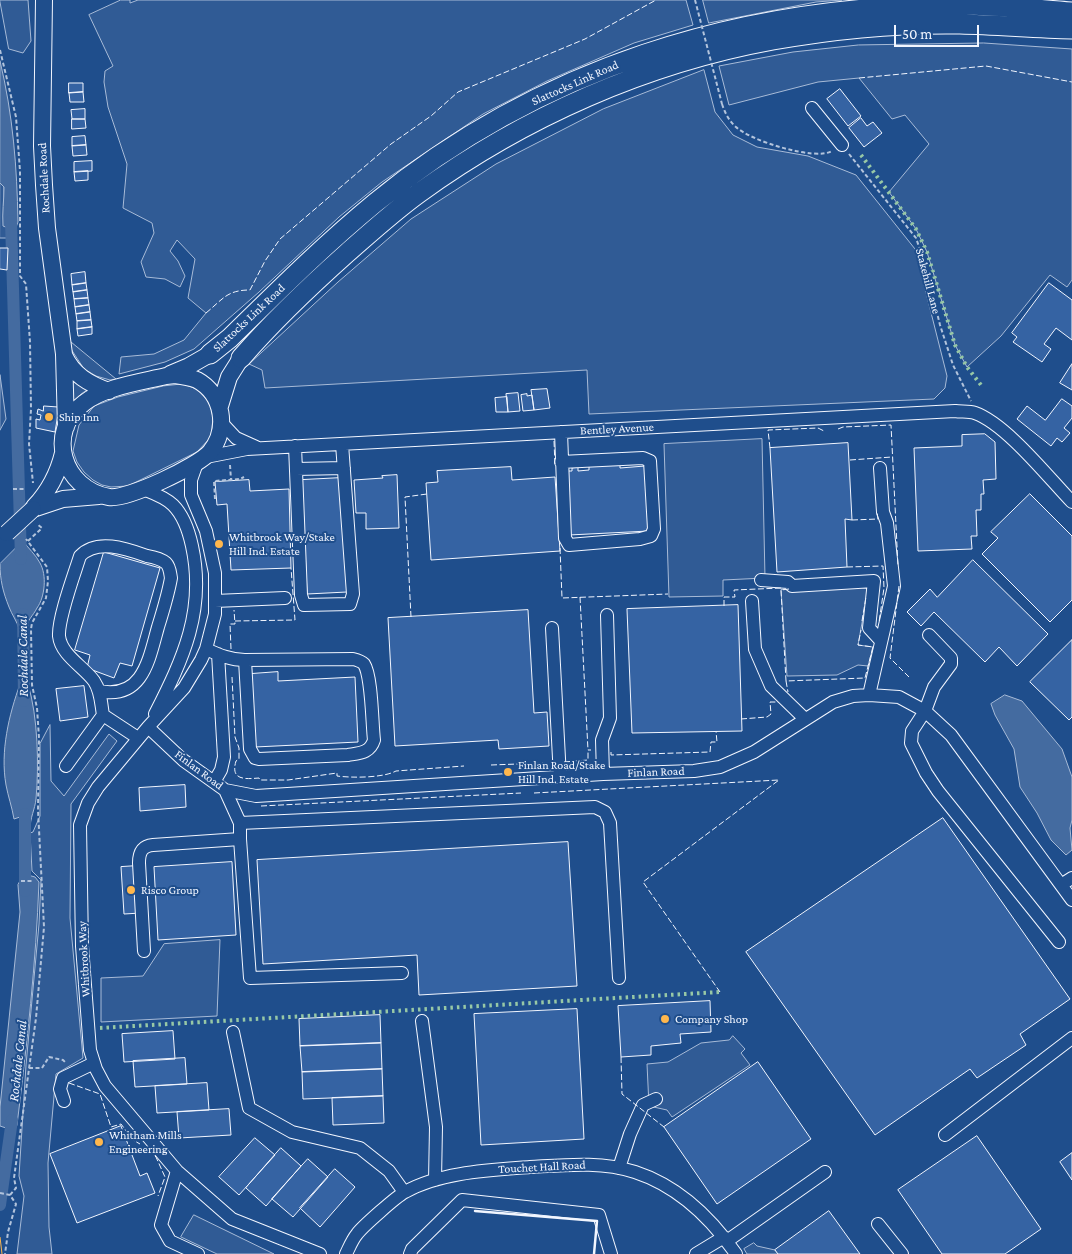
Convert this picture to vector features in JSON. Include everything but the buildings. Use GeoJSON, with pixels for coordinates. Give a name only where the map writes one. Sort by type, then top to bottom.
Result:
{"type":"FeatureCollection","features":[{"type":"Feature","properties":{"kind":"highway","name":"Slattocks Link Road"},"geometry":{"type":"LineString","coordinates":[[210,354],[230,338],[343,231],[406,179],[499,119],[559,88],[624,61],[694,38],[761,23],[820,14],[950,4],[1072,12]]}},
{"type":"Feature","properties":{"kind":"highway","name":"Slattocks Link Road"},"geometry":{"type":"LineString","coordinates":[[241,358],[264,331],[318,278],[419,193],[478,154],[516,132],[568,106],[628,80],[717,52],[774,40],[816,34],[912,25],[958,24],[1072,29]]}},
{"type":"Feature","properties":{"kind":"main road","name":"Rochdale Road"},"geometry":{"type":"LineString","coordinates":[[44,0],[42,146],[44,185],[47,228],[64,354],[66,427]]}},
{"type":"Feature","properties":{"kind":"main road","name":"Rochdale Road"},"geometry":{"type":"LineString","coordinates":[[64,354],[68,364],[77,374],[86,381],[109,391]]}},
{"type":"Feature","properties":{"kind":"main road","name":"Slattocks Link Road"},"geometry":{"type":"LineString","coordinates":[[166,376],[210,354]]}},
{"type":"Feature","properties":{"kind":"main road","name":"Slattocks Link Road"},"geometry":{"type":"LineString","coordinates":[[221,414],[229,377],[241,358]]}},
{"type":"Feature","properties":{"kind":"main road"},"geometry":{"type":"LineString","coordinates":[[4,536],[63,499],[96,496],[112,497],[129,495],[201,460],[217,443],[221,414],[211,391],[187,376],[166,376],[109,391],[85,402],[70,417],[63,437],[63,452],[66,464],[79,483],[94,493],[112,497]]}},
{"type":"Feature","properties":{"kind":"main road"},"geometry":{"type":"LineString","coordinates":[[35,516],[59,468],[63,452]]}},
{"type":"Feature","properties":{"kind":"street"},"geometry":{"type":"LineString","coordinates":[[812,108],[842,145]]}},
{"type":"Feature","properties":{"kind":"street","name":"Bentley Avenue"},"geometry":{"type":"LineString","coordinates":[[201,460],[233,450],[261,448],[955,411],[974,413]]}},
{"type":"Feature","properties":{"kind":"street"},"geometry":{"type":"LineString","coordinates":[[974,413],[990,421],[1008,434],[1072,502]]}},
{"type":"Feature","properties":{"kind":"street"},"geometry":{"type":"LineString","coordinates":[[221,414],[231,434],[243,442],[261,448]]}},
{"type":"Feature","properties":{"kind":"street"},"geometry":{"type":"LineString","coordinates":[[561,432],[561,462],[565,538],[569,544],[640,539],[651,536],[654,529],[650,461],[643,458],[561,462]]}},
{"type":"Feature","properties":{"kind":"street"},"geometry":{"type":"LineString","coordinates":[[295,446],[301,595],[304,606],[350,604],[353,594],[342,444]]}},
{"type":"Feature","properties":{"kind":"street","name":"Whitbrook Way"},"geometry":{"type":"LineString","coordinates":[[201,460],[191,480],[190,490],[210,543],[215,572],[216,601],[212,627],[212,652],[201,660],[184,688],[138,738],[98,787],[88,803],[80,824],[82,946],[90,1050],[105,1086],[116,1102],[182,1175],[232,1219],[320,1254]]}},
{"type":"Feature","properties":{"kind":"street"},"geometry":{"type":"LineString","coordinates":[[296,469],[344,468]]}},
{"type":"Feature","properties":{"kind":"street"},"geometry":{"type":"LineString","coordinates":[[869,694],[894,586],[887,523],[883,512],[880,468]]}},
{"type":"Feature","properties":{"kind":"street","name":"Whitbrook Way"},"geometry":{"type":"LineString","coordinates":[[143,489],[168,500],[179,512],[190,537],[197,591],[193,624],[188,640],[166,692],[148,727]]}},
{"type":"Feature","properties":{"kind":"street"},"geometry":{"type":"LineString","coordinates":[[66,766],[103,715],[99,691],[94,682],[66,651],[59,636],[60,624],[80,556],[90,549],[106,546],[130,550],[160,560],[168,567],[170,578],[147,666],[136,682],[125,690],[114,693],[99,691]]}},
{"type":"Feature","properties":{"kind":"street"},"geometry":{"type":"LineString","coordinates":[[761,580],[788,582],[792,586],[874,581],[869,628],[881,641]]}},
{"type":"Feature","properties":{"kind":"street"},"geometry":{"type":"LineString","coordinates":[[216,601],[285,598]]}},
{"type":"Feature","properties":{"kind":"street"},"geometry":{"type":"LineString","coordinates":[[752,600],[756,649],[771,686],[805,719]]}},
{"type":"Feature","properties":{"kind":"street"},"geometry":{"type":"LineString","coordinates":[[602,774],[602,740],[610,718],[607,615]]}},
{"type":"Feature","properties":{"kind":"street"},"geometry":{"type":"LineString","coordinates":[[552,628],[560,777]]}},
{"type":"Feature","properties":{"kind":"street"},"geometry":{"type":"LineString","coordinates":[[929,635],[951,658],[951,664],[934,687],[925,711],[912,731],[911,743],[926,773],[938,791],[1059,942]]}},
{"type":"Feature","properties":{"kind":"street"},"geometry":{"type":"LineString","coordinates":[[214,782],[221,770],[224,757],[212,652],[236,660],[353,659],[363,663],[369,684],[374,740],[371,748],[362,753],[255,758],[250,749],[245,660]]}},
{"type":"Feature","properties":{"kind":"street","name":"Finlan Road"},"geometry":{"type":"LineString","coordinates":[[148,727],[183,760],[225,790],[256,796],[602,774],[694,771],[720,767],[754,752],[832,702],[869,694],[899,697],[925,711],[952,735],[1067,881],[1072,900]]}},
{"type":"Feature","properties":{"kind":"street"},"geometry":{"type":"LineString","coordinates":[[103,715],[138,738]]}},
{"type":"Feature","properties":{"kind":"street"},"geometry":{"type":"LineString","coordinates":[[225,790],[240,823],[250,978],[402,973]]}},
{"type":"Feature","properties":{"kind":"street"},"geometry":{"type":"LineString","coordinates":[[240,823],[595,807],[605,812],[610,823],[620,978]]}},
{"type":"Feature","properties":{"kind":"street"},"geometry":{"type":"LineString","coordinates":[[144,951],[138,863],[139,854],[143,848],[147,845],[240,840]]}},
{"type":"Feature","properties":{"kind":"street"},"geometry":{"type":"LineString","coordinates":[[422,1021],[436,1127],[435,1180]]}},
{"type":"Feature","properties":{"kind":"street"},"geometry":{"type":"LineString","coordinates":[[233,1032],[249,1108],[292,1132],[360,1148],[390,1171],[404,1192]]}},
{"type":"Feature","properties":{"kind":"street"},"geometry":{"type":"LineString","coordinates":[[945,1135],[1072,1038]]}},
{"type":"Feature","properties":{"kind":"street"},"geometry":{"type":"LineString","coordinates":[[64,1101],[60,1089],[63,1078],[94,1063]]}},
{"type":"Feature","properties":{"kind":"street"},"geometry":{"type":"LineString","coordinates":[[619,1168],[630,1134],[643,1105],[656,1099]]}},
{"type":"Feature","properties":{"kind":"street","name":"Touchet Hall Road"},"geometry":{"type":"LineString","coordinates":[[346,1254],[357,1234],[404,1192],[435,1180],[492,1170],[583,1164],[636,1172],[660,1183],[704,1214],[726,1239],[736,1254]]}},
{"type":"Feature","properties":{"kind":"street"},"geometry":{"type":"LineString","coordinates":[[696,1254],[726,1239],[825,1172]]}},
{"type":"Feature","properties":{"kind":"street"},"geometry":{"type":"LineString","coordinates":[[182,1175],[161,1225],[170,1241],[198,1254]]}},
{"type":"Feature","properties":{"kind":"street"},"geometry":{"type":"LineString","coordinates":[[410,1254],[412,1249],[462,1200],[599,1214],[611,1254]]}},
{"type":"Feature","properties":{"kind":"street"},"geometry":{"type":"LineString","coordinates":[[878,1224],[902,1254]]}},
{"type":"Feature","properties":{"kind":"path"},"geometry":{"type":"LineString","coordinates":[[695,0],[722,104],[726,116],[735,127],[763,143],[813,153],[828,153],[842,145]]}},
{"type":"Feature","properties":{"kind":"path"},"geometry":{"type":"LineString","coordinates":[[0,50],[16,126],[20,171],[20,276],[26,284],[30,342],[31,409],[29,444],[33,483]]}},
{"type":"Feature","properties":{"kind":"path","name":"Stakehill Lane"},"geometry":{"type":"LineString","coordinates":[[842,145],[916,238],[953,365],[970,399],[974,413]]}},
{"type":"Feature","properties":{"kind":"path"},"geometry":{"type":"LineString","coordinates":[[230,468],[231,480]]}},
{"type":"Feature","properties":{"kind":"path"},"geometry":{"type":"LineString","coordinates":[[215,499],[214,481],[244,477]]}},
{"type":"Feature","properties":{"kind":"path"},"geometry":{"type":"LineString","coordinates":[[13,490],[26,489]]}},
{"type":"Feature","properties":{"kind":"path"},"geometry":{"type":"LineString","coordinates":[[10,1195],[16,1188],[14,1178],[36,1018],[44,927],[38,810],[39,738],[37,708],[32,685],[31,630],[32,623],[46,598],[48,581],[46,567],[26,540],[42,528],[35,516]]}},
{"type":"Feature","properties":{"kind":"path"},"geometry":{"type":"LineString","coordinates":[[21,881],[34,881]]}},
{"type":"Feature","properties":{"kind":"path"},"geometry":{"type":"LineString","coordinates":[[29,1068],[42,1068],[48,1058],[63,1060]]}},
{"type":"Feature","properties":{"kind":"path"},"geometry":{"type":"LineString","coordinates":[[0,1193],[10,1195],[16,1204],[8,1232],[5,1254]]}},
{"type":"Feature","properties":{"kind":"shaded area"},"geometry":{"type":"Polygon","coordinates":[[[0,0],[28,0],[31,41],[23,53],[9,49],[0,0]]]}},
{"type":"Feature","properties":{"kind":"shaded area"},"geometry":{"type":"Polygon","coordinates":[[[121,0],[130,0],[130,3],[138,0],[686,0],[693,25],[634,43],[547,81],[483,114],[382,182],[339,217],[259,292],[194,349],[165,362],[119,374],[121,357],[154,354],[184,340],[206,313],[188,298],[195,259],[177,240],[170,251],[178,261],[185,276],[180,287],[165,279],[146,277],[141,262],[154,233],[152,223],[123,208],[127,164],[108,107],[104,82],[105,71],[113,66],[89,15],[121,0]]]}},
{"type":"Feature","properties":{"kind":"shaded area"},"geometry":{"type":"Polygon","coordinates":[[[703,0],[842,0],[816,2],[709,23],[703,0]]]}},
{"type":"Feature","properties":{"kind":"shaded area"},"geometry":{"type":"Polygon","coordinates":[[[984,43],[1072,49],[1072,280],[1067,287],[1050,275],[1001,336],[967,367],[955,345],[927,252],[916,229],[889,192],[929,144],[905,115],[892,119],[859,78],[818,82],[729,105],[719,66],[793,52],[858,45],[984,43]]]}},
{"type":"Feature","properties":{"kind":"shaded area"},"geometry":{"type":"Polygon","coordinates":[[[704,70],[715,112],[733,135],[757,147],[808,156],[856,175],[915,249],[947,376],[945,388],[934,399],[589,414],[587,370],[265,388],[262,370],[249,364],[338,282],[411,219],[496,164],[603,109],[704,70]]]}},
{"type":"Feature","properties":{"kind":"shaded area"},"geometry":{"type":"Polygon","coordinates":[[[0,183],[4,187],[8,238],[0,238],[0,183]]]}},
{"type":"Feature","properties":{"kind":"shaded area"},"geometry":{"type":"Polygon","coordinates":[[[71,342],[116,379],[110,380],[96,376],[84,369],[71,349],[71,342]]]}},
{"type":"Feature","properties":{"kind":"shaded area"},"geometry":{"type":"Polygon","coordinates":[[[69,372],[90,388],[72,403],[69,372]]]}},
{"type":"Feature","properties":{"kind":"shaded area"},"geometry":{"type":"Polygon","coordinates":[[[0,375],[6,419],[0,430],[0,375]]]}},
{"type":"Feature","properties":{"kind":"shaded area"},"geometry":{"type":"Polygon","coordinates":[[[183,384],[197,389],[210,403],[213,418],[211,437],[197,452],[128,486],[111,487],[102,485],[84,472],[77,462],[73,451],[79,425],[94,406],[118,397],[163,386],[183,384]]]}},
{"type":"Feature","properties":{"kind":"shaded area"},"geometry":{"type":"Polygon","coordinates":[[[762,439],[765,578],[723,580],[723,596],[669,597],[664,444],[762,439]]]}},
{"type":"Feature","properties":{"kind":"shaded area"},"geometry":{"type":"Polygon","coordinates":[[[869,584],[858,645],[873,647],[868,666],[858,665],[837,675],[787,676],[781,590],[869,584]]]}},
{"type":"Feature","properties":{"kind":"shaded area"},"geometry":{"type":"Polygon","coordinates":[[[50,725],[51,781],[64,796],[109,734],[117,741],[71,804],[70,918],[83,1058],[56,1074],[48,1163],[49,1227],[52,1254],[17,1254],[24,1196],[19,1176],[41,880],[32,871],[30,833],[33,832],[40,816],[40,744],[50,725]]]}},
{"type":"Feature","properties":{"kind":"shaded area"},"geometry":{"type":"Polygon","coordinates":[[[220,940],[217,1016],[101,1022],[101,978],[143,976],[164,944],[220,940]]]}},
{"type":"Feature","properties":{"kind":"shaded area"},"geometry":{"type":"Polygon","coordinates":[[[733,1036],[745,1049],[741,1053],[750,1065],[672,1117],[667,1110],[649,1106],[647,1064],[668,1062],[701,1043],[729,1040],[733,1036]]]}},
{"type":"Feature","properties":{"kind":"shaded area"},"geometry":{"type":"Polygon","coordinates":[[[194,1215],[274,1254],[217,1254],[181,1237],[194,1215]]]}},
{"type":"Feature","properties":{"kind":"shaded area"},"geometry":{"type":"Polygon","coordinates":[[[754,1243],[757,1246],[775,1250],[778,1254],[747,1254],[744,1249],[754,1243]]]}},
{"type":"Feature","properties":{"kind":"water"},"geometry":{"type":"Polygon","coordinates":[[[0,61],[11,121],[17,181],[18,222],[15,238],[8,238],[8,228],[3,226],[4,187],[0,183],[0,61]]]}},
{"type":"Feature","properties":{"kind":"water"},"geometry":{"type":"Polygon","coordinates":[[[23,541],[40,563],[44,574],[44,586],[40,603],[26,629],[19,629],[4,591],[0,564],[23,541]]]}},
{"type":"Feature","properties":{"kind":"water"},"geometry":{"type":"Polygon","coordinates":[[[20,684],[28,684],[34,711],[37,741],[36,799],[30,829],[21,829],[20,817],[14,819],[4,772],[7,733],[12,708],[20,684]]]}},
{"type":"Feature","properties":{"kind":"water"},"geometry":{"type":"Polygon","coordinates":[[[1005,695],[1022,701],[1062,749],[1072,777],[1072,820],[1070,828],[1072,850],[1066,855],[1051,840],[1037,813],[1020,787],[1014,749],[991,704],[1005,695]]]}},
{"type":"Feature","properties":{"kind":"water"},"geometry":{"type":"Polygon","coordinates":[[[24,874],[35,877],[39,882],[36,943],[17,1125],[12,1136],[6,1136],[6,1128],[0,1126],[0,1107],[20,912],[18,885],[24,874]]]}},
{"type":"Feature","properties":{"kind":"waterway","name":"Rochdale Canal"},"geometry":{"type":"LineString","coordinates":[[11,221],[21,559]]}},
{"type":"Feature","properties":{"kind":"waterway","name":"Rochdale Canal"},"geometry":{"type":"LineString","coordinates":[[23,614],[24,701]]}},
{"type":"Feature","properties":{"kind":"waterway","name":"Rochdale Canal"},"geometry":{"type":"LineString","coordinates":[[25,814],[25,891]]}},
{"type":"Feature","properties":{"kind":"waterway","name":"Rochdale Canal"},"geometry":{"type":"LineString","coordinates":[[0,1205],[12,1120]]}},
{"type":"Feature","properties":{"kind":"hedge"},"geometry":{"type":"LineString","coordinates":[[861,155],[916,229],[927,252],[955,345],[967,367],[981,385]]}},
{"type":"Feature","properties":{"kind":"hedge"},"geometry":{"type":"LineString","coordinates":[[100,1028],[720,992]]}},
{"type":"Feature","properties":{"kind":"fence"},"geometry":{"type":"LineString","coordinates":[[206,313],[230,294],[242,290],[250,290],[265,261],[280,239],[391,144],[431,116],[458,92],[585,39],[656,0]]}},
{"type":"Feature","properties":{"kind":"fence"},"geometry":{"type":"LineString","coordinates":[[859,78],[986,66],[1072,82]]}},
{"type":"Feature","properties":{"kind":"fence"},"geometry":{"type":"LineString","coordinates":[[838,429],[843,427],[891,425],[898,566]]}},
{"type":"Feature","properties":{"kind":"fence"},"geometry":{"type":"LineString","coordinates":[[770,448],[768,430],[818,428],[824,431]]}},
{"type":"Feature","properties":{"kind":"fence"},"geometry":{"type":"LineString","coordinates":[[554,441],[555,466]]}},
{"type":"Feature","properties":{"kind":"fence"},"geometry":{"type":"LineString","coordinates":[[850,460],[892,457]]}},
{"type":"Feature","properties":{"kind":"fence"},"geometry":{"type":"LineString","coordinates":[[411,617],[405,497],[427,494]]}},
{"type":"Feature","properties":{"kind":"fence"},"geometry":{"type":"LineString","coordinates":[[852,520],[878,519],[877,512]]}},
{"type":"Feature","properties":{"kind":"fence"},"geometry":{"type":"LineString","coordinates":[[560,548],[562,598],[668,594]]}},
{"type":"Feature","properties":{"kind":"fence"},"geometry":{"type":"LineString","coordinates":[[847,567],[883,566],[884,588],[879,622]]}},
{"type":"Feature","properties":{"kind":"fence"},"geometry":{"type":"LineString","coordinates":[[235,621],[295,620],[291,568]]}},
{"type":"Feature","properties":{"kind":"fence"},"geometry":{"type":"LineString","coordinates":[[899,586],[890,658],[909,677]]}},
{"type":"Feature","properties":{"kind":"fence"},"geometry":{"type":"LineString","coordinates":[[724,606],[724,597],[735,597],[734,590],[781,588],[781,590]]}},
{"type":"Feature","properties":{"kind":"fence"},"geometry":{"type":"LineString","coordinates":[[789,589],[781,590],[786,681],[865,678],[873,647],[858,645],[861,630]]}},
{"type":"Feature","properties":{"kind":"fence"},"geometry":{"type":"LineString","coordinates":[[580,597],[588,750]]}},
{"type":"Feature","properties":{"kind":"fence"},"geometry":{"type":"LineString","coordinates":[[862,621],[866,597]]}},
{"type":"Feature","properties":{"kind":"fence"},"geometry":{"type":"LineString","coordinates":[[231,649],[230,624],[235,624],[234,610]]}},
{"type":"Feature","properties":{"kind":"fence"},"geometry":{"type":"LineString","coordinates":[[232,677],[235,737],[239,748],[239,759],[236,761],[235,772],[240,777],[249,779],[259,778],[260,780],[288,780],[337,773],[337,776],[367,777],[396,771],[464,766]]}},
{"type":"Feature","properties":{"kind":"fence"},"geometry":{"type":"LineString","coordinates":[[786,681],[788,692]]}},
{"type":"Feature","properties":{"kind":"fence"},"geometry":{"type":"LineString","coordinates":[[741,719],[767,717],[771,714],[770,702],[778,702]]}},
{"type":"Feature","properties":{"kind":"fence"},"geometry":{"type":"LineString","coordinates":[[611,752],[611,755],[710,752],[711,742],[717,742],[716,731]]}},
{"type":"Feature","properties":{"kind":"fence"},"geometry":{"type":"LineString","coordinates":[[564,762],[588,760],[588,750],[591,750]]}},
{"type":"Feature","properties":{"kind":"fence"},"geometry":{"type":"LineString","coordinates":[[491,765],[545,763]]}},
{"type":"Feature","properties":{"kind":"fence"},"geometry":{"type":"LineString","coordinates":[[534,793],[779,780],[643,882],[720,992]]}},
{"type":"Feature","properties":{"kind":"fence"},"geometry":{"type":"LineString","coordinates":[[261,806],[521,793]]}},
{"type":"Feature","properties":{"kind":"fence"},"geometry":{"type":"LineString","coordinates":[[621,1057],[622,1094],[664,1127]]}},
{"type":"Feature","properties":{"kind":"fence"},"geometry":{"type":"LineString","coordinates":[[69,1083],[100,1094],[111,1127],[121,1124],[133,1140],[140,1144]]}},
{"type":"Feature","properties":{"kind":"fence"},"geometry":{"type":"LineString","coordinates":[[149,1150],[156,1157],[165,1177],[158,1196]]}},
{"type":"Feature","properties":{"kind":"wall"},"geometry":{"type":"LineString","coordinates":[[475,1211],[597,1221],[594,1254]]}},
{"type":"Feature","properties":{"kind":"power"},"geometry":{"type":"LineString","coordinates":[[0,1237],[2,1254]]}},
{"type":"Feature","properties":{"kind":"place","name":"Ship Inn"},"geometry":{"type":"Point","coordinates":[49,417]}},
{"type":"Feature","properties":{"kind":"place","name":"Whitbrook Way/Stake Hill Ind. Estate"},"geometry":{"type":"Point","coordinates":[219,544]}},
{"type":"Feature","properties":{"kind":"place","name":"Finlan Road/Stake Hill Ind. Estate"},"geometry":{"type":"Point","coordinates":[508,772]}},
{"type":"Feature","properties":{"kind":"place","name":"Risco Group"},"geometry":{"type":"Point","coordinates":[131,890]}},
{"type":"Feature","properties":{"kind":"place","name":"Company Shop"},"geometry":{"type":"Point","coordinates":[665,1019]}},
{"type":"Feature","properties":{"kind":"place","name":"Whitham Mills Engineering"},"geometry":{"type":"Point","coordinates":[99,1142]}}]}
